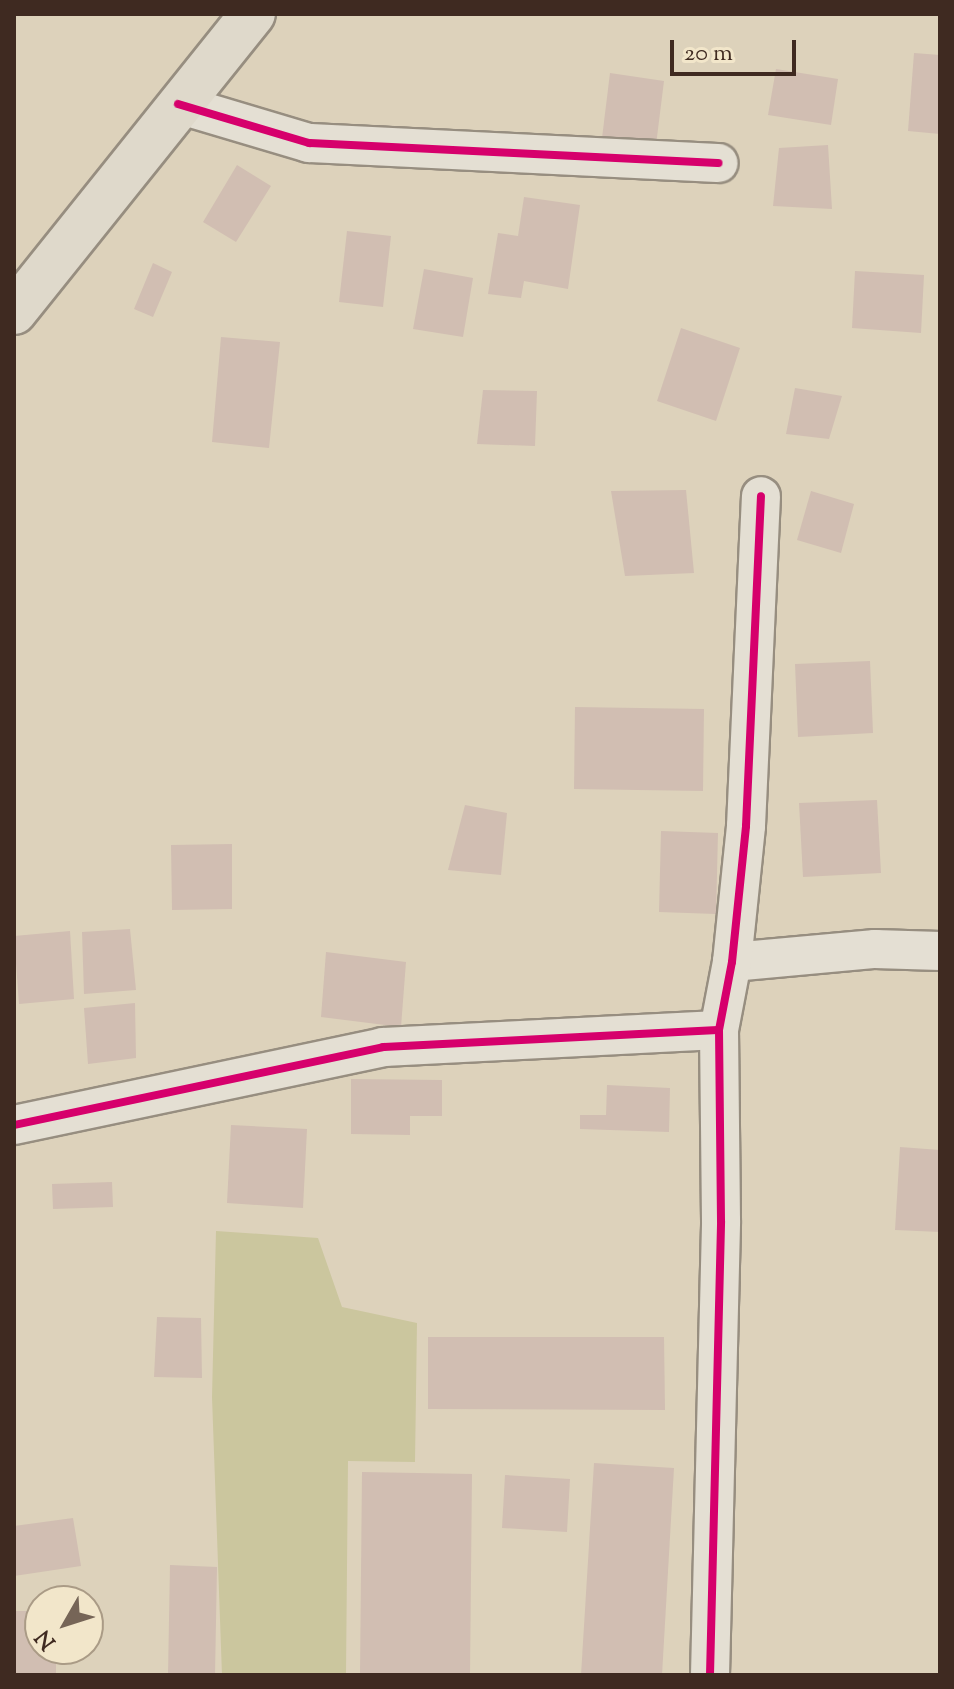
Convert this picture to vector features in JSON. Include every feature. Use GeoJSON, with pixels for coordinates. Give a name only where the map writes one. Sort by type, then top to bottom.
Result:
{"type":"FeatureCollection","features":[{"type":"Feature","properties":{"kind":"main road"},"geometry":{"type":"LineString","coordinates":[[14,312],[253,14]]}},
{"type":"Feature","properties":{"kind":"street"},"geometry":{"type":"LineString","coordinates":[[178,104],[309,143],[719,163]]}},
{"type":"Feature","properties":{"kind":"street"},"geometry":{"type":"LineString","coordinates":[[710,1675],[721,1221],[719,1030],[732,962],[747,810],[761,496]]}},
{"type":"Feature","properties":{"kind":"street"},"geometry":{"type":"LineString","coordinates":[[732,962],[875,949],[940,951]]}},
{"type":"Feature","properties":{"kind":"street"},"geometry":{"type":"LineString","coordinates":[[14,1125],[383,1047],[719,1030]]}},
{"type":"Feature","properties":{"kind":"shaded area"},"geometry":{"type":"Polygon","coordinates":[[[216,1231],[318,1238],[342,1307],[417,1323],[415,1462],[348,1461],[346,1675],[222,1675],[212,1397],[216,1231]]]}},
{"type":"Feature","properties":{"kind":"building"},"geometry":{"type":"Polygon","coordinates":[[[914,53],[940,55],[940,134],[908,131],[914,53]]]}},
{"type":"Feature","properties":{"kind":"building"},"geometry":{"type":"Polygon","coordinates":[[[776,69],[838,79],[831,125],[768,115],[776,69]]]}},
{"type":"Feature","properties":{"kind":"building"},"geometry":{"type":"Polygon","coordinates":[[[610,73],[664,81],[656,145],[602,138],[610,73]]]}},
{"type":"Feature","properties":{"kind":"building"},"geometry":{"type":"Polygon","coordinates":[[[828,145],[832,209],[773,206],[779,148],[828,145]]]}},
{"type":"Feature","properties":{"kind":"building"},"geometry":{"type":"Polygon","coordinates":[[[237,165],[271,186],[236,242],[203,222],[237,165]]]}},
{"type":"Feature","properties":{"kind":"building"},"geometry":{"type":"Polygon","coordinates":[[[524,197],[580,205],[568,289],[524,281],[521,298],[488,294],[498,233],[518,236],[524,197]]]}},
{"type":"Feature","properties":{"kind":"building"},"geometry":{"type":"Polygon","coordinates":[[[347,231],[391,236],[383,307],[339,302],[347,231]]]}},
{"type":"Feature","properties":{"kind":"building"},"geometry":{"type":"Polygon","coordinates":[[[153,263],[172,272],[153,317],[134,309],[153,263]]]}},
{"type":"Feature","properties":{"kind":"building"},"geometry":{"type":"Polygon","coordinates":[[[424,269],[473,278],[463,337],[413,329],[424,269]]]}},
{"type":"Feature","properties":{"kind":"building"},"geometry":{"type":"Polygon","coordinates":[[[855,271],[924,275],[921,333],[852,328],[855,271]]]}},
{"type":"Feature","properties":{"kind":"building"},"geometry":{"type":"Polygon","coordinates":[[[681,328],[740,348],[716,421],[657,401],[681,328]]]}},
{"type":"Feature","properties":{"kind":"building"},"geometry":{"type":"Polygon","coordinates":[[[221,337],[280,342],[269,448],[212,442],[221,337]]]}},
{"type":"Feature","properties":{"kind":"building"},"geometry":{"type":"Polygon","coordinates":[[[795,388],[842,396],[829,439],[786,434],[795,388]]]}},
{"type":"Feature","properties":{"kind":"building"},"geometry":{"type":"Polygon","coordinates":[[[483,390],[537,391],[535,446],[477,444],[483,390]]]}},
{"type":"Feature","properties":{"kind":"building"},"geometry":{"type":"Polygon","coordinates":[[[686,490],[694,573],[625,576],[611,491],[686,490]]]}},
{"type":"Feature","properties":{"kind":"building"},"geometry":{"type":"Polygon","coordinates":[[[811,491],[854,504],[841,553],[797,540],[811,491]]]}},
{"type":"Feature","properties":{"kind":"building"},"geometry":{"type":"Polygon","coordinates":[[[870,661],[873,733],[798,737],[795,664],[870,661]]]}},
{"type":"Feature","properties":{"kind":"building"},"geometry":{"type":"Polygon","coordinates":[[[575,707],[704,709],[703,791],[574,789],[575,707]]]}},
{"type":"Feature","properties":{"kind":"building"},"geometry":{"type":"Polygon","coordinates":[[[877,800],[881,873],[803,877],[799,803],[877,800]]]}},
{"type":"Feature","properties":{"kind":"building"},"geometry":{"type":"Polygon","coordinates":[[[465,805],[507,813],[501,875],[448,870],[465,805]]]}},
{"type":"Feature","properties":{"kind":"building"},"geometry":{"type":"Polygon","coordinates":[[[661,831],[718,833],[716,914],[659,912],[661,831]]]}},
{"type":"Feature","properties":{"kind":"building"},"geometry":{"type":"Polygon","coordinates":[[[232,844],[232,909],[172,910],[171,845],[232,844]]]}},
{"type":"Feature","properties":{"kind":"building"},"geometry":{"type":"Polygon","coordinates":[[[130,929],[136,990],[84,994],[82,932],[130,929]]]}},
{"type":"Feature","properties":{"kind":"building"},"geometry":{"type":"Polygon","coordinates":[[[70,931],[74,999],[19,1004],[14,936],[70,931]]]}},
{"type":"Feature","properties":{"kind":"building"},"geometry":{"type":"Polygon","coordinates":[[[326,952],[406,962],[401,1027],[321,1017],[326,952]]]}},
{"type":"Feature","properties":{"kind":"building"},"geometry":{"type":"Polygon","coordinates":[[[135,1003],[136,1058],[88,1064],[84,1008],[135,1003]]]}},
{"type":"Feature","properties":{"kind":"building"},"geometry":{"type":"Polygon","coordinates":[[[351,1079],[442,1080],[442,1116],[410,1116],[410,1135],[351,1134],[351,1079]]]}},
{"type":"Feature","properties":{"kind":"building"},"geometry":{"type":"Polygon","coordinates":[[[607,1085],[670,1088],[669,1132],[580,1129],[580,1115],[606,1115],[607,1085]]]}},
{"type":"Feature","properties":{"kind":"building"},"geometry":{"type":"Polygon","coordinates":[[[231,1125],[307,1129],[303,1208],[227,1203],[231,1125]]]}},
{"type":"Feature","properties":{"kind":"building"},"geometry":{"type":"Polygon","coordinates":[[[900,1147],[940,1150],[940,1232],[895,1230],[900,1147]]]}},
{"type":"Feature","properties":{"kind":"building"},"geometry":{"type":"Polygon","coordinates":[[[112,1182],[113,1207],[53,1209],[52,1184],[112,1182]]]}},
{"type":"Feature","properties":{"kind":"building"},"geometry":{"type":"Polygon","coordinates":[[[157,1317],[201,1318],[202,1378],[154,1377],[157,1317]]]}},
{"type":"Feature","properties":{"kind":"building"},"geometry":{"type":"Polygon","coordinates":[[[428,1337],[664,1337],[665,1410],[428,1409],[428,1337]]]}},
{"type":"Feature","properties":{"kind":"building"},"geometry":{"type":"Polygon","coordinates":[[[594,1463],[674,1468],[662,1675],[581,1675],[594,1463]]]}},
{"type":"Feature","properties":{"kind":"building"},"geometry":{"type":"Polygon","coordinates":[[[362,1472],[472,1474],[470,1675],[360,1675],[362,1472]]]}},
{"type":"Feature","properties":{"kind":"building"},"geometry":{"type":"Polygon","coordinates":[[[505,1475],[570,1479],[567,1532],[502,1528],[505,1475]]]}},
{"type":"Feature","properties":{"kind":"building"},"geometry":{"type":"Polygon","coordinates":[[[73,1518],[81,1566],[14,1576],[14,1526],[73,1518]]]}},
{"type":"Feature","properties":{"kind":"building"},"geometry":{"type":"Polygon","coordinates":[[[170,1565],[217,1567],[215,1675],[168,1675],[170,1565]]]}},
{"type":"Feature","properties":{"kind":"building"},"geometry":{"type":"Polygon","coordinates":[[[14,1611],[24,1611],[24,1665],[56,1665],[56,1675],[14,1675],[14,1611]]]}},
{"type":"Feature","properties":{"kind":"cycle path"},"geometry":{"type":"LineString","coordinates":[[178,104],[309,143],[719,163]]}},
{"type":"Feature","properties":{"kind":"cycle path"},"geometry":{"type":"LineString","coordinates":[[710,1675],[721,1221],[719,1030],[732,962],[746,826],[761,496]]}},
{"type":"Feature","properties":{"kind":"cycle path"},"geometry":{"type":"LineString","coordinates":[[14,1125],[383,1047],[719,1030]]}}]}
